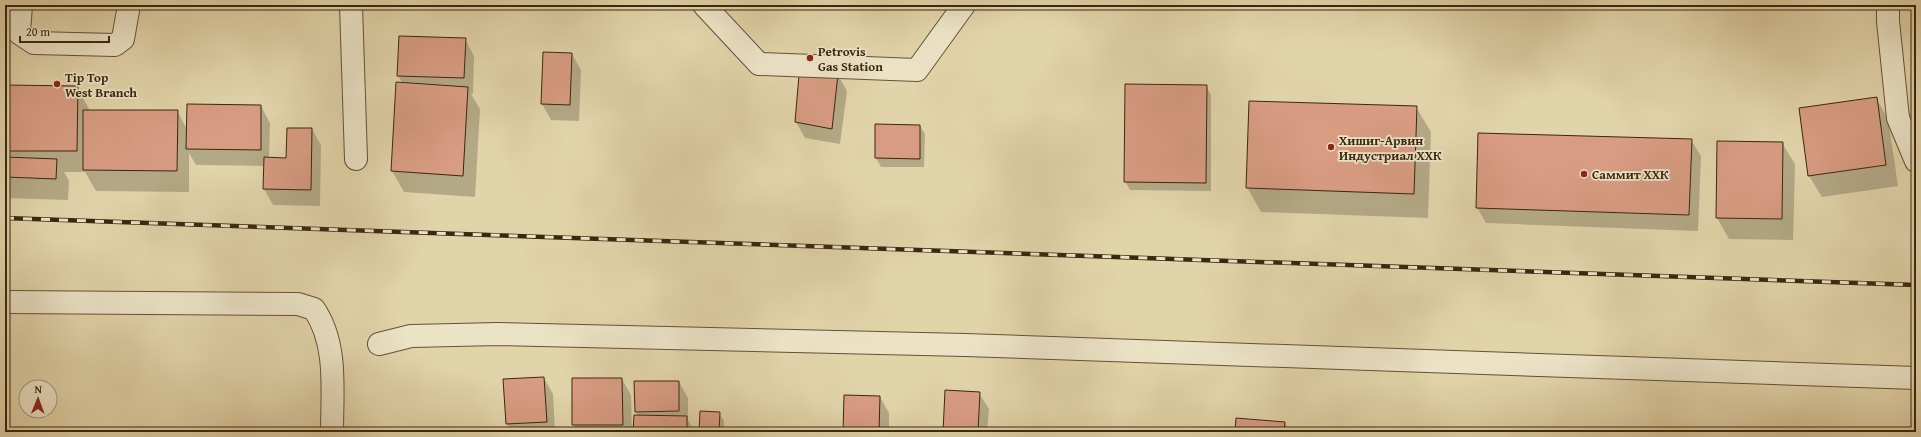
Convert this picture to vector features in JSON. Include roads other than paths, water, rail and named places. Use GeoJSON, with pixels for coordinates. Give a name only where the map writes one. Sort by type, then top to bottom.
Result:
{"type":"FeatureCollection","features":[{"type":"Feature","properties":{"kind":"lane"},"geometry":{"type":"LineString","coordinates":[[20,5],[19,33],[34,43],[115,45],[123,39],[129,5]]}},
{"type":"Feature","properties":{"kind":"lane"},"geometry":{"type":"LineString","coordinates":[[351,5],[356,159]]}},
{"type":"Feature","properties":{"kind":"lane"},"geometry":{"type":"LineString","coordinates":[[704,5],[758,64],[917,70],[964,5]]}},
{"type":"Feature","properties":{"kind":"lane"},"geometry":{"type":"LineString","coordinates":[[1888,5],[1888,21],[1898,118],[1916,162]]}},
{"type":"Feature","properties":{"kind":"lane"},"geometry":{"type":"LineString","coordinates":[[5,302],[298,304],[314,309],[323,326],[331,358],[332,432]]}},
{"type":"Feature","properties":{"kind":"lane"},"geometry":{"type":"LineString","coordinates":[[379,344],[411,336],[530,335],[965,345],[1916,378]]}},
{"type":"Feature","properties":{"kind":"railway"},"geometry":{"type":"LineString","coordinates":[[5,218],[1916,285]]}},
{"type":"Feature","properties":{"kind":"place","name":"Petrovis Gas Station"},"geometry":{"type":"Point","coordinates":[810,58]}},
{"type":"Feature","properties":{"kind":"place","name":"Tip Top West Branch"},"geometry":{"type":"Point","coordinates":[57,84]}},
{"type":"Feature","properties":{"kind":"place","name":"Хишиг-Арвин Индустриал ХХК"},"geometry":{"type":"Point","coordinates":[1331,147]}},
{"type":"Feature","properties":{"kind":"place","name":"Саммит ХХК"},"geometry":{"type":"Point","coordinates":[1584,174]}}]}
